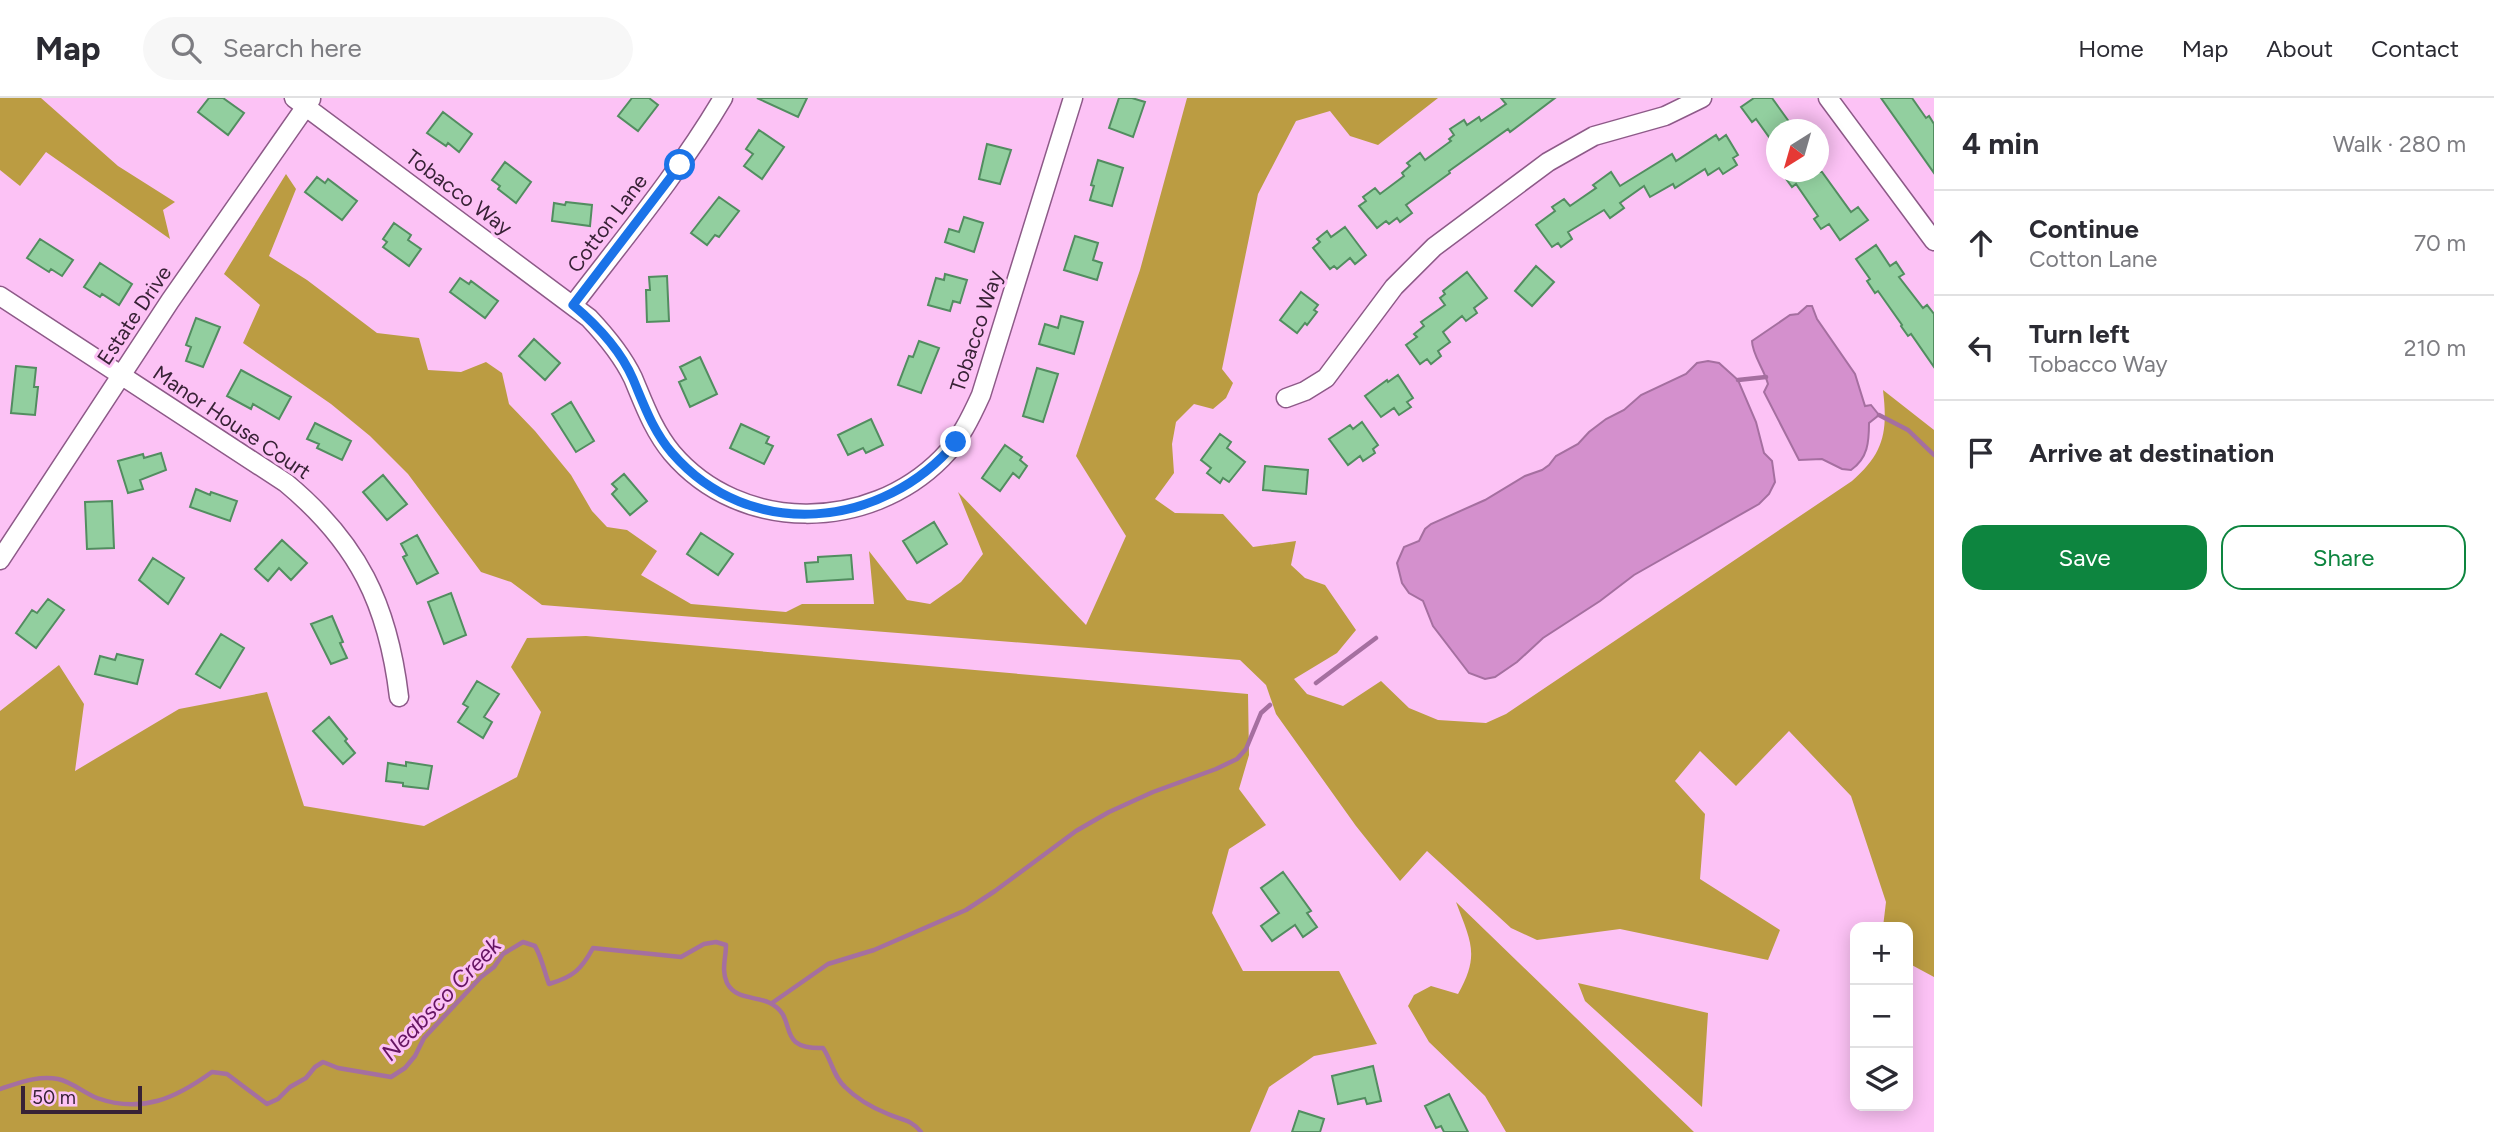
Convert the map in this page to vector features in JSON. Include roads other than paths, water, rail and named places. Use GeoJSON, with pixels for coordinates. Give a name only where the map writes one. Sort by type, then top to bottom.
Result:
{"type":"FeatureCollection","features":[{"type":"Feature","properties":{"kind":"street","name":"Cotton Lane"},"geometry":{"type":"LineString","coordinates":[[573,305],[687,155],[723,98]]}},
{"type":"Feature","properties":{"kind":"street","name":"Tobacco Way"},"geometry":{"type":"LineString","coordinates":[[304,101],[573,305],[604,333],[620,354],[653,426],[671,452],[706,484],[728,497],[776,513],[801,515],[827,514],[875,501],[920,476],[942,458],[970,419],[981,395],[1073,98]]}},
{"type":"Feature","properties":{"kind":"street"},"geometry":{"type":"LineString","coordinates":[[1286,398],[1326,379],[1394,287],[1434,247],[1548,162],[1594,136],[1665,116],[1702,98]]}},
{"type":"Feature","properties":{"kind":"street"},"geometry":{"type":"LineString","coordinates":[[1828,98],[1928,221],[1934,241]]}},
{"type":"Feature","properties":{"kind":"street","name":"Estate Drive"},"geometry":{"type":"LineString","coordinates":[[0,560],[304,101]]}},
{"type":"Feature","properties":{"kind":"street","name":"Manor House Court"},"geometry":{"type":"LineString","coordinates":[[0,296],[286,483],[322,515],[361,568],[374,594],[395,662],[399,697]]}},
{"type":"Feature","properties":{"kind":"waterway"},"geometry":{"type":"LineString","coordinates":[[1738,380],[1766,377]]}},
{"type":"Feature","properties":{"kind":"waterway"},"geometry":{"type":"LineString","coordinates":[[1879,415],[1908,430],[1934,455]]}},
{"type":"Feature","properties":{"kind":"waterway"},"geometry":{"type":"LineString","coordinates":[[1316,683],[1376,638]]}},
{"type":"Feature","properties":{"kind":"waterway"},"geometry":{"type":"LineString","coordinates":[[772,1003],[828,964],[874,950],[966,910],[1076,831],[1109,812],[1237,759],[1246,749],[1261,713],[1270,705]]}},
{"type":"Feature","properties":{"kind":"waterway","name":"Neabsco Creek"},"geometry":{"type":"LineString","coordinates":[[0,1089],[29,1080],[51,1078],[63,1080],[97,1098],[113,1103],[144,1104],[172,1096],[212,1072],[227,1074],[267,1104],[278,1099],[323,1062],[338,1068],[391,1077],[405,1068],[424,1038],[481,977],[494,967],[503,954],[523,942],[535,946],[549,984],[576,972],[593,948],[681,957],[704,944],[716,942],[726,945],[724,973],[731,988],[741,995],[765,1001],[779,1009],[792,1038],[808,1047],[823,1048],[841,1083],[849,1091],[876,1109],[910,1122],[921,1132]]}}]}
